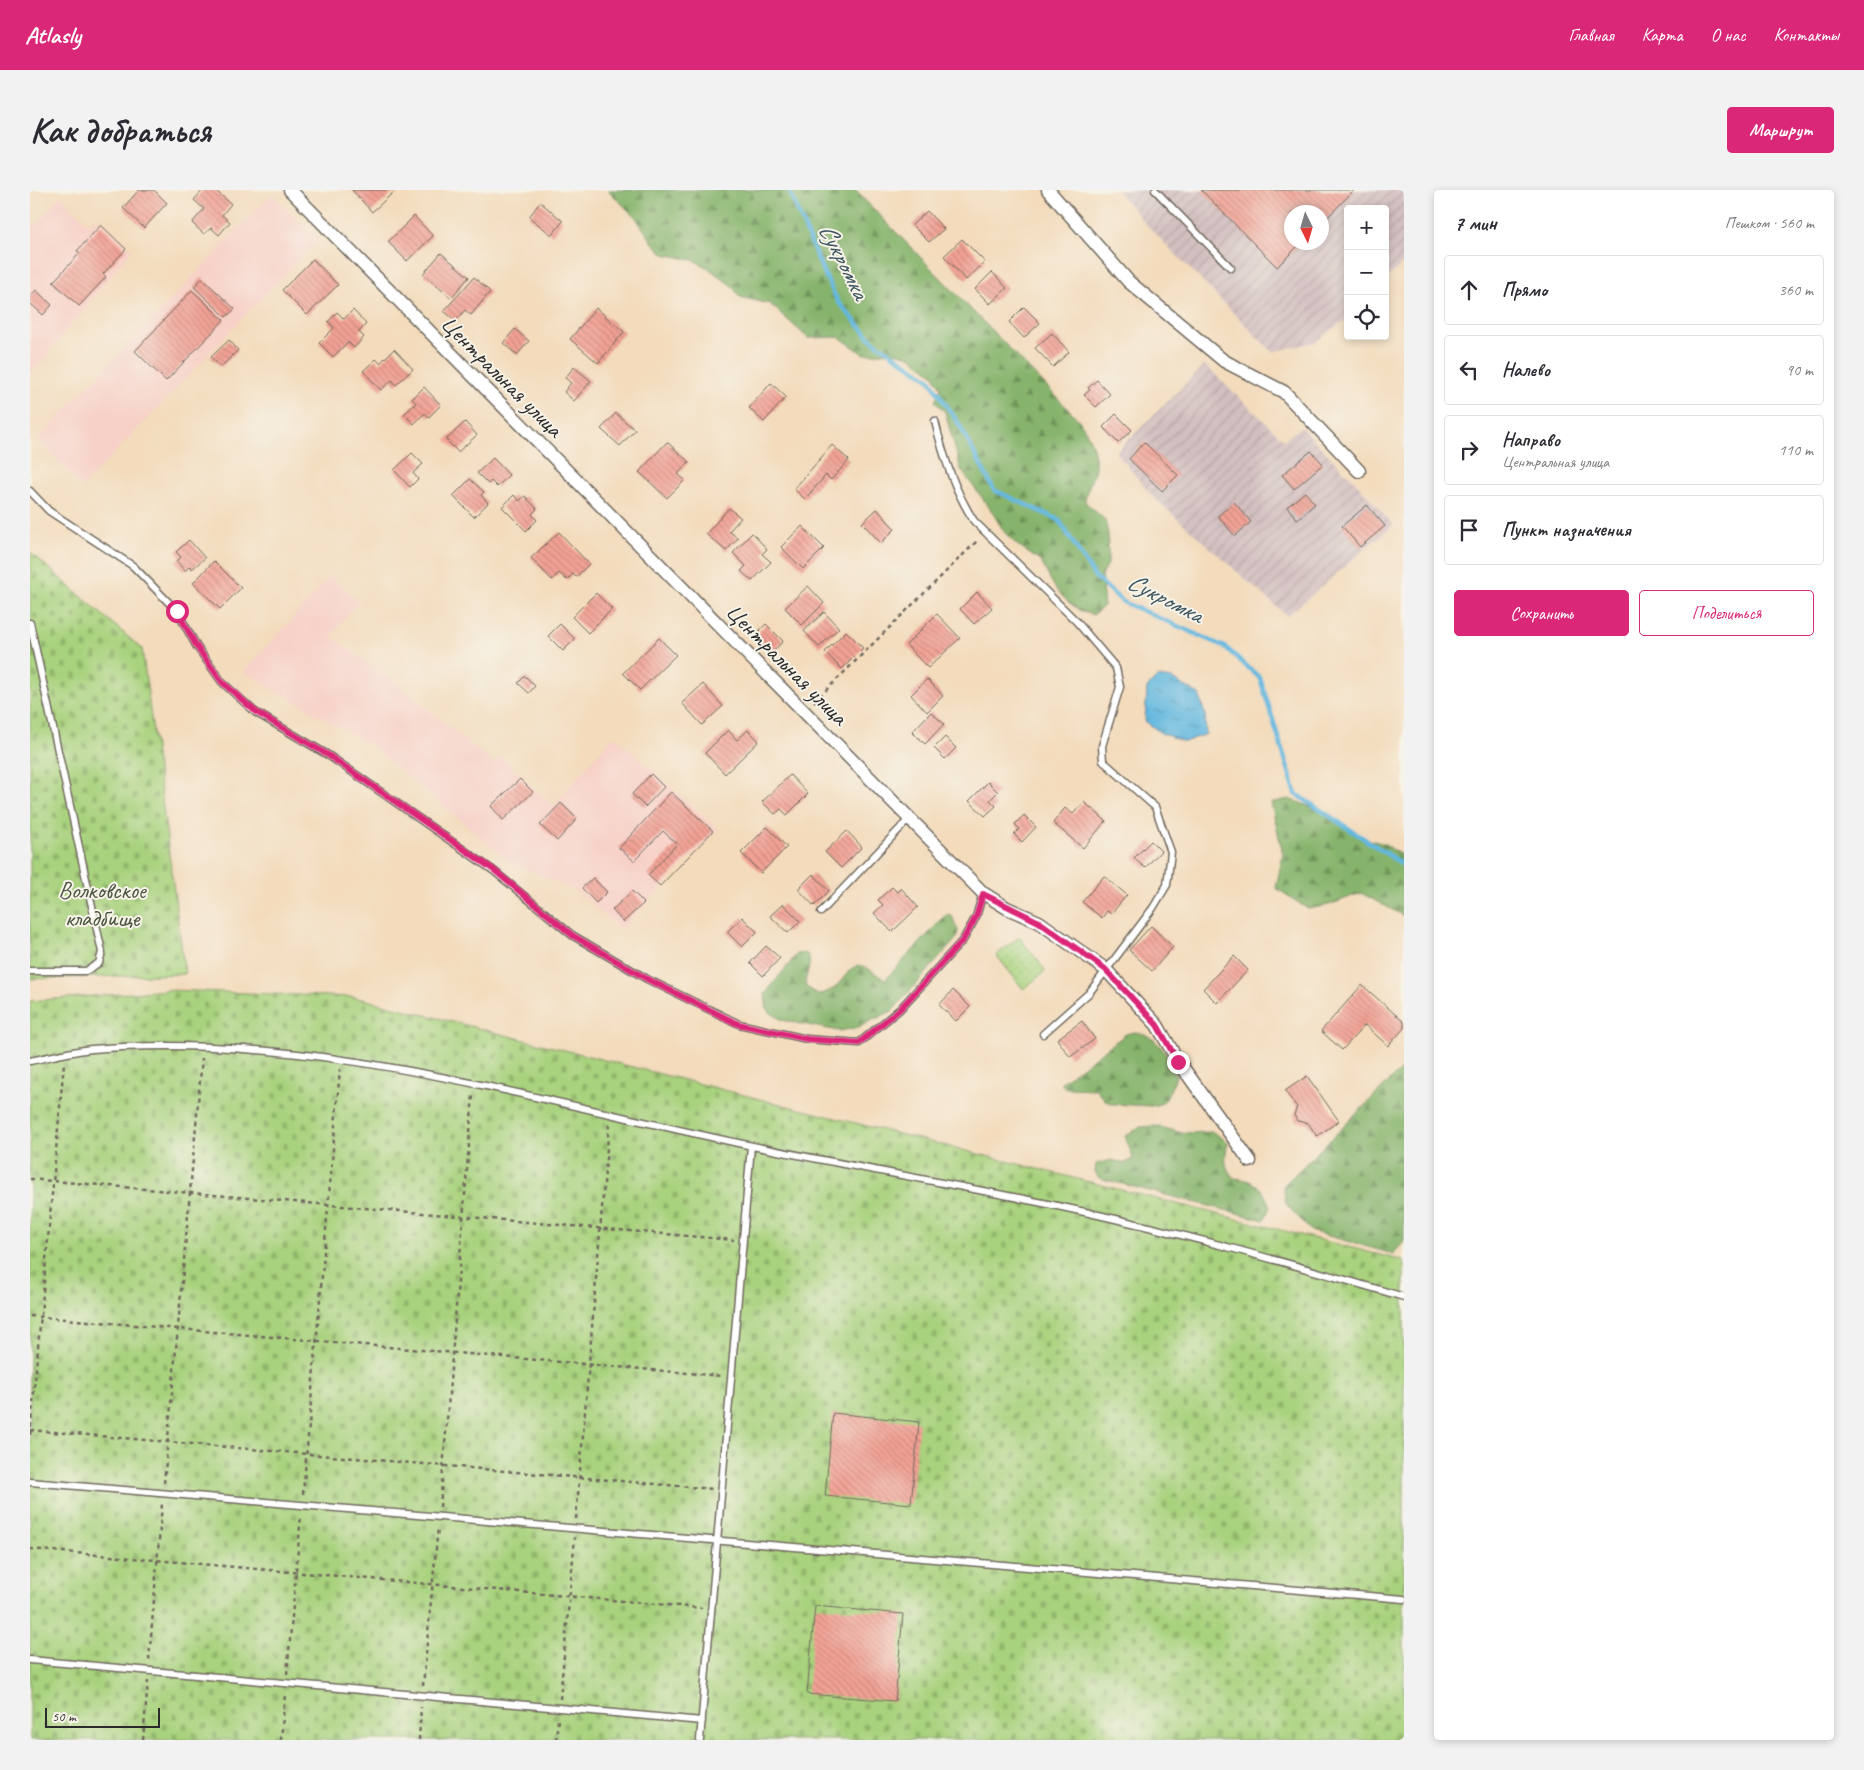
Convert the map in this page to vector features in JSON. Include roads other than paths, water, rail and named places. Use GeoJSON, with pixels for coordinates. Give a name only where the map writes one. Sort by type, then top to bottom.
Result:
{"type":"FeatureCollection","features":[{"type":"Feature","properties":{"kind":"street","name":"Центральная улица"},"geometry":{"type":"LineString","coordinates":[[290,190],[983,894],[1039,922],[1105,969],[1157,1025],[1178,1062],[1250,1161]]}},
{"type":"Feature","properties":{"kind":"street"},"geometry":{"type":"LineString","coordinates":[[1048,190],[1129,282],[1224,361],[1284,392],[1359,471]]}},
{"type":"Feature","properties":{"kind":"lane"},"geometry":{"type":"LineString","coordinates":[[1155,190],[1231,268]]}},
{"type":"Feature","properties":{"kind":"lane"},"geometry":{"type":"LineString","coordinates":[[935,421],[943,455],[963,503],[974,521],[1076,622],[1116,668],[1120,687],[1102,746],[1103,761],[1155,807],[1171,852],[1167,885],[1153,908],[1105,969],[1089,993],[1042,1034]]}},
{"type":"Feature","properties":{"kind":"lane"},"geometry":{"type":"LineString","coordinates":[[30,491],[49,511],[139,573],[177,611],[197,647],[222,682],[256,712],[328,755],[494,870],[572,935],[647,979],[738,1024],[807,1039],[859,1043],[900,1009],[963,940],[976,917],[983,894]]}},
{"type":"Feature","properties":{"kind":"lane"},"geometry":{"type":"LineString","coordinates":[[30,623],[102,952],[100,963],[86,971],[30,972]]}},
{"type":"Feature","properties":{"kind":"lane"},"geometry":{"type":"LineString","coordinates":[[820,912],[909,819]]}},
{"type":"Feature","properties":{"kind":"lane"},"geometry":{"type":"LineString","coordinates":[[30,1061],[90,1049],[203,1047],[279,1052],[341,1059],[474,1085],[751,1146],[1045,1203],[1264,1255],[1404,1296]]}},
{"type":"Feature","properties":{"kind":"lane"},"geometry":{"type":"LineString","coordinates":[[700,1740],[751,1146]]}},
{"type":"Feature","properties":{"kind":"lane"},"geometry":{"type":"LineString","coordinates":[[30,1482],[1404,1598]]}},
{"type":"Feature","properties":{"kind":"lane"},"geometry":{"type":"LineString","coordinates":[[30,1660],[702,1720]]}},
{"type":"Feature","properties":{"kind":"water"},"geometry":{"type":"Polygon","coordinates":[[[1157,677],[1172,679],[1199,694],[1205,715],[1206,734],[1184,742],[1161,733],[1145,721],[1147,688],[1157,677]]]}},
{"type":"Feature","properties":{"kind":"waterway","name":"Сукромка"},"geometry":{"type":"LineString","coordinates":[[789,190],[821,267],[838,302],[873,341],[929,379],[960,426],[994,490],[1059,520],[1094,576],[1123,602],[1225,647],[1260,678],[1296,794],[1404,865]]}},
{"type":"Feature","properties":{"kind":"park label","name":"Волковское кладбище"},"geometry":{"type":"Point","coordinates":[102,904]}}]}
